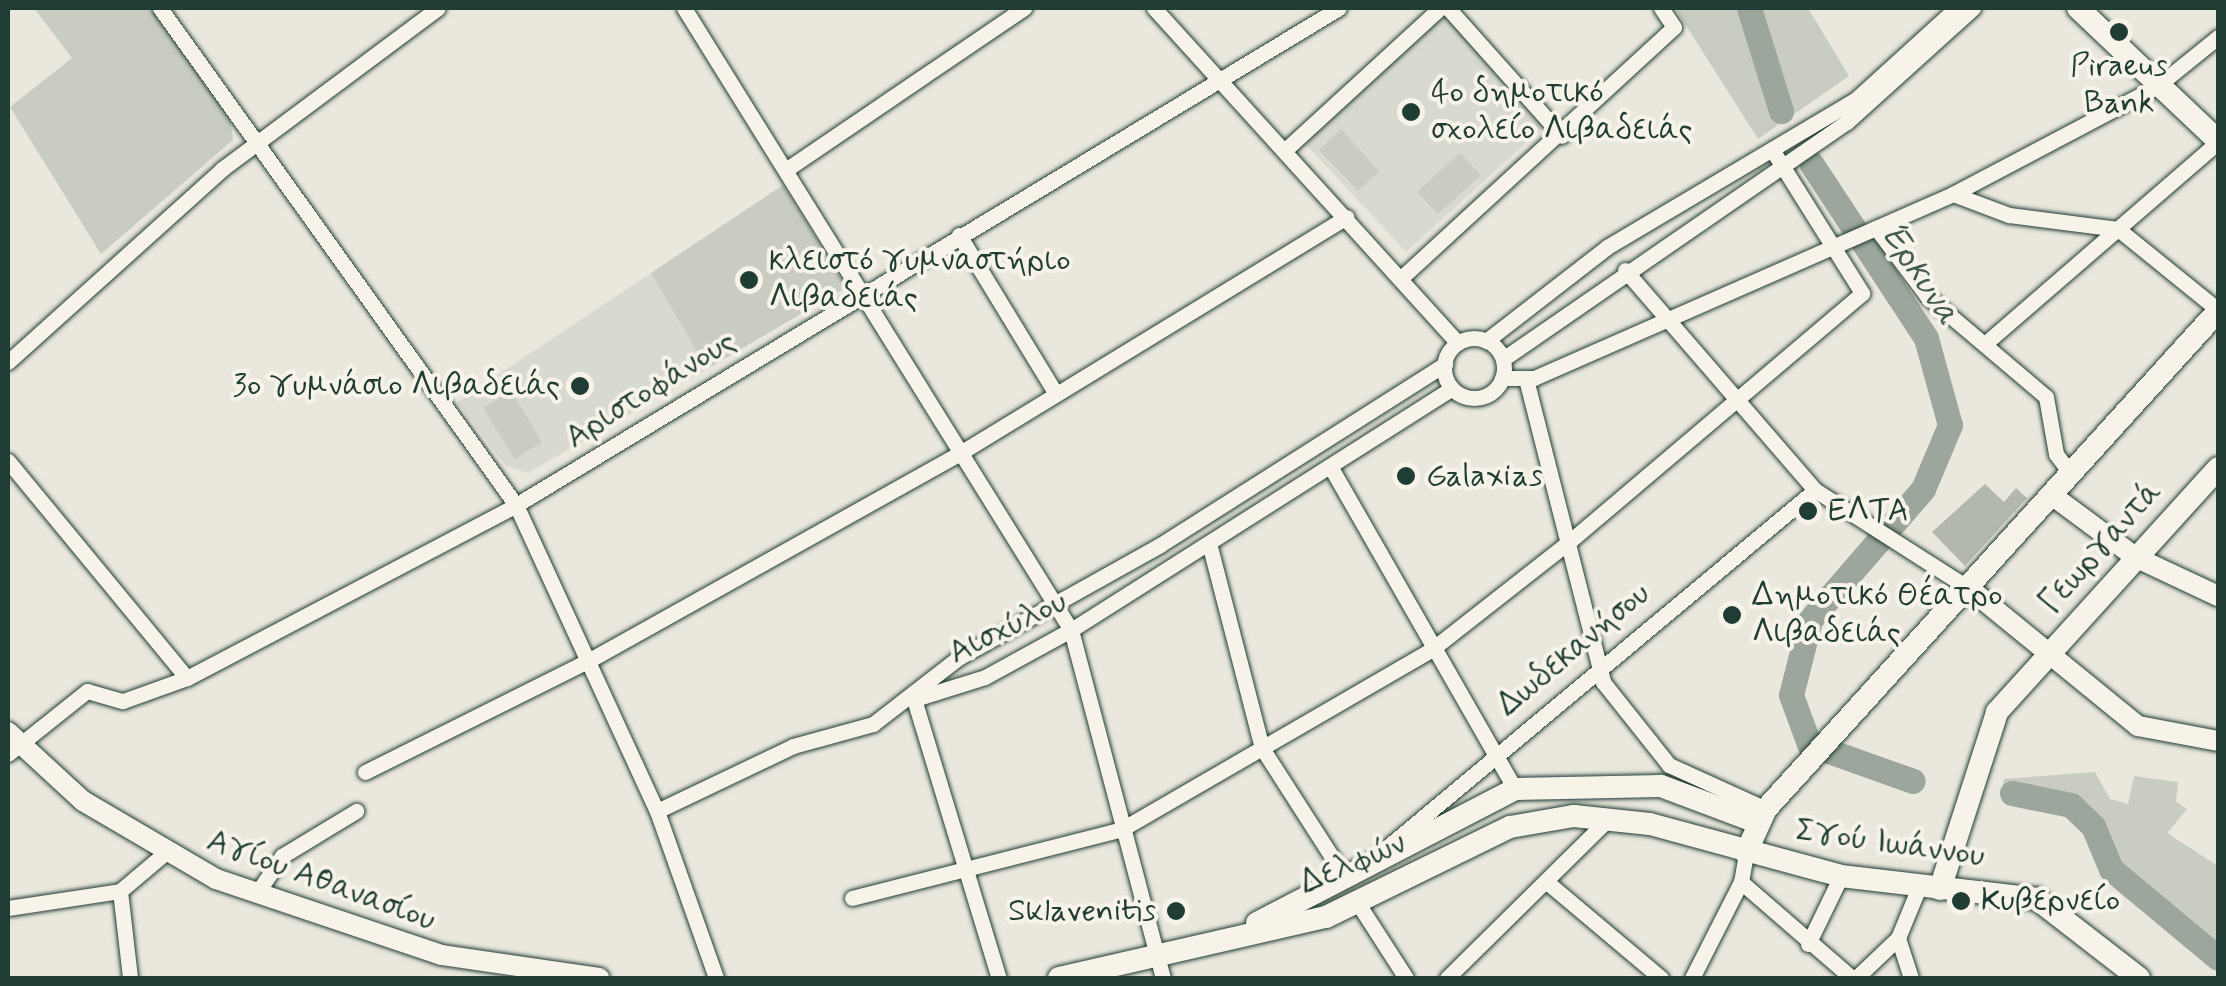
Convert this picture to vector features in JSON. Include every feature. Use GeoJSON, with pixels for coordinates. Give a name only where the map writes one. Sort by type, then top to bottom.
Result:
{"type":"FeatureCollection","features":[{"type":"Feature","properties":{"kind":"main road"},"geometry":{"type":"LineString","coordinates":[[2078,8],[2156,87],[2218,142]]}},
{"type":"Feature","properties":{"kind":"main road"},"geometry":{"type":"LineString","coordinates":[[1746,853],[1762,815],[1787,786],[1970,589],[2218,311]]}},
{"type":"Feature","properties":{"kind":"main road","name":"Γεωργαντά"},"geometry":{"type":"LineString","coordinates":[[1930,888],[1989,727],[2050,652],[2218,468]]}},
{"type":"Feature","properties":{"kind":"main road"},"geometry":{"type":"LineString","coordinates":[[1228,938],[1514,789],[1665,775],[1762,815]]}},
{"type":"Feature","properties":{"kind":"main road","name":"Σγού Ιωάννου"},"geometry":{"type":"LineString","coordinates":[[1610,818],[1841,876],[2037,899],[2138,978]]}},
{"type":"Feature","properties":{"kind":"main road","name":"Δελφών"},"geometry":{"type":"LineString","coordinates":[[1058,978],[1158,968],[1228,938],[1358,905],[1510,828],[1610,818]]}},
{"type":"Feature","properties":{"kind":"street"},"geometry":{"type":"LineString","coordinates":[[160,8],[516,505],[657,812],[716,978]]}},
{"type":"Feature","properties":{"kind":"street"},"geometry":{"type":"LineString","coordinates":[[8,362],[254,144],[438,8]]}},
{"type":"Feature","properties":{"kind":"street"},"geometry":{"type":"LineString","coordinates":[[684,8],[965,450],[1071,630],[1158,968]]}},
{"type":"Feature","properties":{"kind":"street"},"geometry":{"type":"LineString","coordinates":[[787,168],[1024,8]]}},
{"type":"Feature","properties":{"kind":"street"},"geometry":{"type":"LineString","coordinates":[[1154,8],[1458,343]]}},
{"type":"Feature","properties":{"kind":"street","name":"Αριστοφάνους"},"geometry":{"type":"LineString","coordinates":[[15,751],[87,691],[123,701],[188,678],[516,505],[863,292],[1340,8]]}},
{"type":"Feature","properties":{"kind":"street"},"geometry":{"type":"LineString","coordinates":[[1448,8],[1562,136]]}},
{"type":"Feature","properties":{"kind":"street"},"geometry":{"type":"LineString","coordinates":[[1400,279],[1562,136],[1674,27],[1661,8]]}},
{"type":"Feature","properties":{"kind":"street"},"geometry":{"type":"LineString","coordinates":[[1500,383],[1503,359],[1855,100],[1956,8]]}},
{"type":"Feature","properties":{"kind":"street"},"geometry":{"type":"LineString","coordinates":[[1458,343],[1486,341],[1607,247],[1778,158],[1870,103],[1972,8]]}},
{"type":"Feature","properties":{"kind":"street"},"geometry":{"type":"LineString","coordinates":[[1284,151],[1430,11]]}},
{"type":"Feature","properties":{"kind":"street"},"geometry":{"type":"LineString","coordinates":[[1458,343],[1444,364],[1452,388],[1476,398],[1500,383],[1528,386],[1666,320],[1953,194],[2156,87],[2218,37]]}},
{"type":"Feature","properties":{"kind":"street"},"geometry":{"type":"LineString","coordinates":[[1987,342],[2218,142]]}},
{"type":"Feature","properties":{"kind":"street"},"geometry":{"type":"LineString","coordinates":[[852,898],[1122,828],[1430,650],[1570,541],[1862,294],[1778,158]]}},
{"type":"Feature","properties":{"kind":"street"},"geometry":{"type":"LineString","coordinates":[[1953,194],[2009,215],[2118,229],[2218,311]]}},
{"type":"Feature","properties":{"kind":"street"},"geometry":{"type":"LineString","coordinates":[[366,772],[588,661],[965,450],[1346,216]]}},
{"type":"Feature","properties":{"kind":"street"},"geometry":{"type":"LineString","coordinates":[[1873,229],[1927,296],[1987,342],[2046,397],[2056,454],[2072,475]]}},
{"type":"Feature","properties":{"kind":"street"},"geometry":{"type":"LineString","coordinates":[[959,235],[1056,394]]}},
{"type":"Feature","properties":{"kind":"street"},"geometry":{"type":"LineString","coordinates":[[1625,270],[1816,490],[1970,589],[2138,726],[2218,741]]}},
{"type":"Feature","properties":{"kind":"street"},"geometry":{"type":"LineString","coordinates":[[1486,341],[1503,359]]}},
{"type":"Feature","properties":{"kind":"street","name":"Αισχύλου"},"geometry":{"type":"LineString","coordinates":[[914,699],[958,658],[1058,605],[1444,364]]}},
{"type":"Feature","properties":{"kind":"street"},"geometry":{"type":"LineString","coordinates":[[1528,386],[1570,541],[1598,673],[1665,775]]}},
{"type":"Feature","properties":{"kind":"street","name":"Αισχύλου"},"geometry":{"type":"LineString","coordinates":[[914,699],[985,677],[1071,630],[1210,547],[1452,388]]}},
{"type":"Feature","properties":{"kind":"street"},"geometry":{"type":"LineString","coordinates":[[8,462],[188,678]]}},
{"type":"Feature","properties":{"kind":"street"},"geometry":{"type":"LineString","coordinates":[[1330,466],[1430,650],[1514,789]]}},
{"type":"Feature","properties":{"kind":"street","name":"Δωδεκανήσου"},"geometry":{"type":"LineString","coordinates":[[1378,862],[1494,758],[1816,490]]}},
{"type":"Feature","properties":{"kind":"street"},"geometry":{"type":"LineString","coordinates":[[2053,496],[2135,557],[2218,596]]}},
{"type":"Feature","properties":{"kind":"street"},"geometry":{"type":"LineString","coordinates":[[1210,547],[1262,748],[1346,879]]}},
{"type":"Feature","properties":{"kind":"street"},"geometry":{"type":"LineString","coordinates":[[657,812],[914,699],[999,978]]}},
{"type":"Feature","properties":{"kind":"street","name":"Αγίου Αθανασίου"},"geometry":{"type":"LineString","coordinates":[[8,732],[15,751],[164,854],[257,894],[442,956],[599,978]]}},
{"type":"Feature","properties":{"kind":"street"},"geometry":{"type":"LineString","coordinates":[[257,894],[282,856],[356,811]]}},
{"type":"Feature","properties":{"kind":"street"},"geometry":{"type":"LineString","coordinates":[[1447,978],[1610,818]]}},
{"type":"Feature","properties":{"kind":"street"},"geometry":{"type":"LineString","coordinates":[[1692,978],[1741,882],[1746,853]]}},
{"type":"Feature","properties":{"kind":"street"},"geometry":{"type":"LineString","coordinates":[[8,908],[120,891],[164,854]]}},
{"type":"Feature","properties":{"kind":"street"},"geometry":{"type":"LineString","coordinates":[[1808,944],[1841,876]]}},
{"type":"Feature","properties":{"kind":"street"},"geometry":{"type":"LineString","coordinates":[[1741,882],[1848,977],[1898,938],[1930,888]]}},
{"type":"Feature","properties":{"kind":"street"},"geometry":{"type":"LineString","coordinates":[[1548,883],[1661,978]]}},
{"type":"Feature","properties":{"kind":"street"},"geometry":{"type":"LineString","coordinates":[[120,891],[130,978]]}},
{"type":"Feature","properties":{"kind":"street"},"geometry":{"type":"LineString","coordinates":[[1358,905],[1406,978]]}},
{"type":"Feature","properties":{"kind":"street"},"geometry":{"type":"LineString","coordinates":[[1898,938],[1912,978]]}},
{"type":"Feature","properties":{"kind":"shaded area"},"geometry":{"type":"Polygon","coordinates":[[[34,8],[150,8],[229,106],[233,140],[101,254],[10,107],[72,58],[34,8]]]}},
{"type":"Feature","properties":{"kind":"shaded area"},"geometry":{"type":"Polygon","coordinates":[[[1675,8],[1808,8],[1849,76],[1758,139],[1675,8]]]}},
{"type":"Feature","properties":{"kind":"shaded area","name":"4ο δημοτικό σχολείο Λιβαδειάς"},"geometry":{"type":"Polygon","coordinates":[[[1444,13],[1547,124],[1406,252],[1303,141],[1444,13]]]}},
{"type":"Feature","properties":{"kind":"shaded area"},"geometry":{"type":"Polygon","coordinates":[[[1341,129],[1379,171],[1358,191],[1319,150],[1341,129]]]}},
{"type":"Feature","properties":{"kind":"shaded area"},"geometry":{"type":"Polygon","coordinates":[[[1460,153],[1481,175],[1438,214],[1417,192],[1460,153]]]}},
{"type":"Feature","properties":{"kind":"shaded area","name":"κλειστό γυμναστήριο Λιβαδειάς"},"geometry":{"type":"Polygon","coordinates":[[[783,185],[847,287],[707,369],[651,273],[783,185]]]}},
{"type":"Feature","properties":{"kind":"shaded area","name":"3ο γυμνάσιο Λιβαδειάς"},"geometry":{"type":"Polygon","coordinates":[[[651,273],[707,369],[528,473],[506,466],[457,402],[651,273]]]}},
{"type":"Feature","properties":{"kind":"shaded area"},"geometry":{"type":"Polygon","coordinates":[[[511,391],[542,442],[515,459],[483,408],[511,391]]]}},
{"type":"Feature","properties":{"kind":"shaded area"},"geometry":{"type":"Polygon","coordinates":[[[2095,772],[2110,799],[2128,804],[2134,776],[2178,782],[2176,802],[2187,809],[2167,833],[2218,866],[2218,953],[2114,866],[2095,823],[2073,803],[2002,789],[2004,779],[2095,772]]]}},
{"type":"Feature","properties":{"kind":"building"},"geometry":{"type":"Polygon","coordinates":[[[1985,484],[2004,502],[2016,488],[2027,498],[1965,566],[1932,532],[1985,484]]]}},
{"type":"Feature","properties":{"kind":"waterway","name":"Έρκυνα"},"geometry":{"type":"LineString","coordinates":[[1749,8],[1781,111]]}},
{"type":"Feature","properties":{"kind":"waterway","name":"Έρκυνα"},"geometry":{"type":"LineString","coordinates":[[1811,163],[1926,338],[1950,425],[1923,489],[1810,620],[1791,695],[1809,744],[1913,781]]}},
{"type":"Feature","properties":{"kind":"waterway","name":"Έρκυνα"},"geometry":{"type":"LineString","coordinates":[[2012,793],[2071,805],[2093,826],[2111,869],[2218,958]]}},
{"type":"Feature","properties":{"kind":"place","name":"Piraeus Bank"},"geometry":{"type":"Point","coordinates":[2119,32]}},
{"type":"Feature","properties":{"kind":"place","name":"4ο δημοτικό σχολείο Λιβαδειάς"},"geometry":{"type":"Point","coordinates":[1411,112]}},
{"type":"Feature","properties":{"kind":"place","name":"κλειστό γυμναστήριο Λιβαδειάς"},"geometry":{"type":"Point","coordinates":[749,280]}},
{"type":"Feature","properties":{"kind":"place","name":"3ο γυμνάσιο Λιβαδειάς"},"geometry":{"type":"Point","coordinates":[580,386]}},
{"type":"Feature","properties":{"kind":"place","name":"Galaxias"},"geometry":{"type":"Point","coordinates":[1406,476]}},
{"type":"Feature","properties":{"kind":"place","name":"ΕΛΤΑ"},"geometry":{"type":"Point","coordinates":[1808,511]}},
{"type":"Feature","properties":{"kind":"place","name":"Δημοτικό Θέατρο Λιβαδειάς"},"geometry":{"type":"Point","coordinates":[1732,615]}},
{"type":"Feature","properties":{"kind":"place","name":"Κυβερνείο"},"geometry":{"type":"Point","coordinates":[1961,901]}},
{"type":"Feature","properties":{"kind":"place","name":"Sklavenitis"},"geometry":{"type":"Point","coordinates":[1176,911]}}]}
